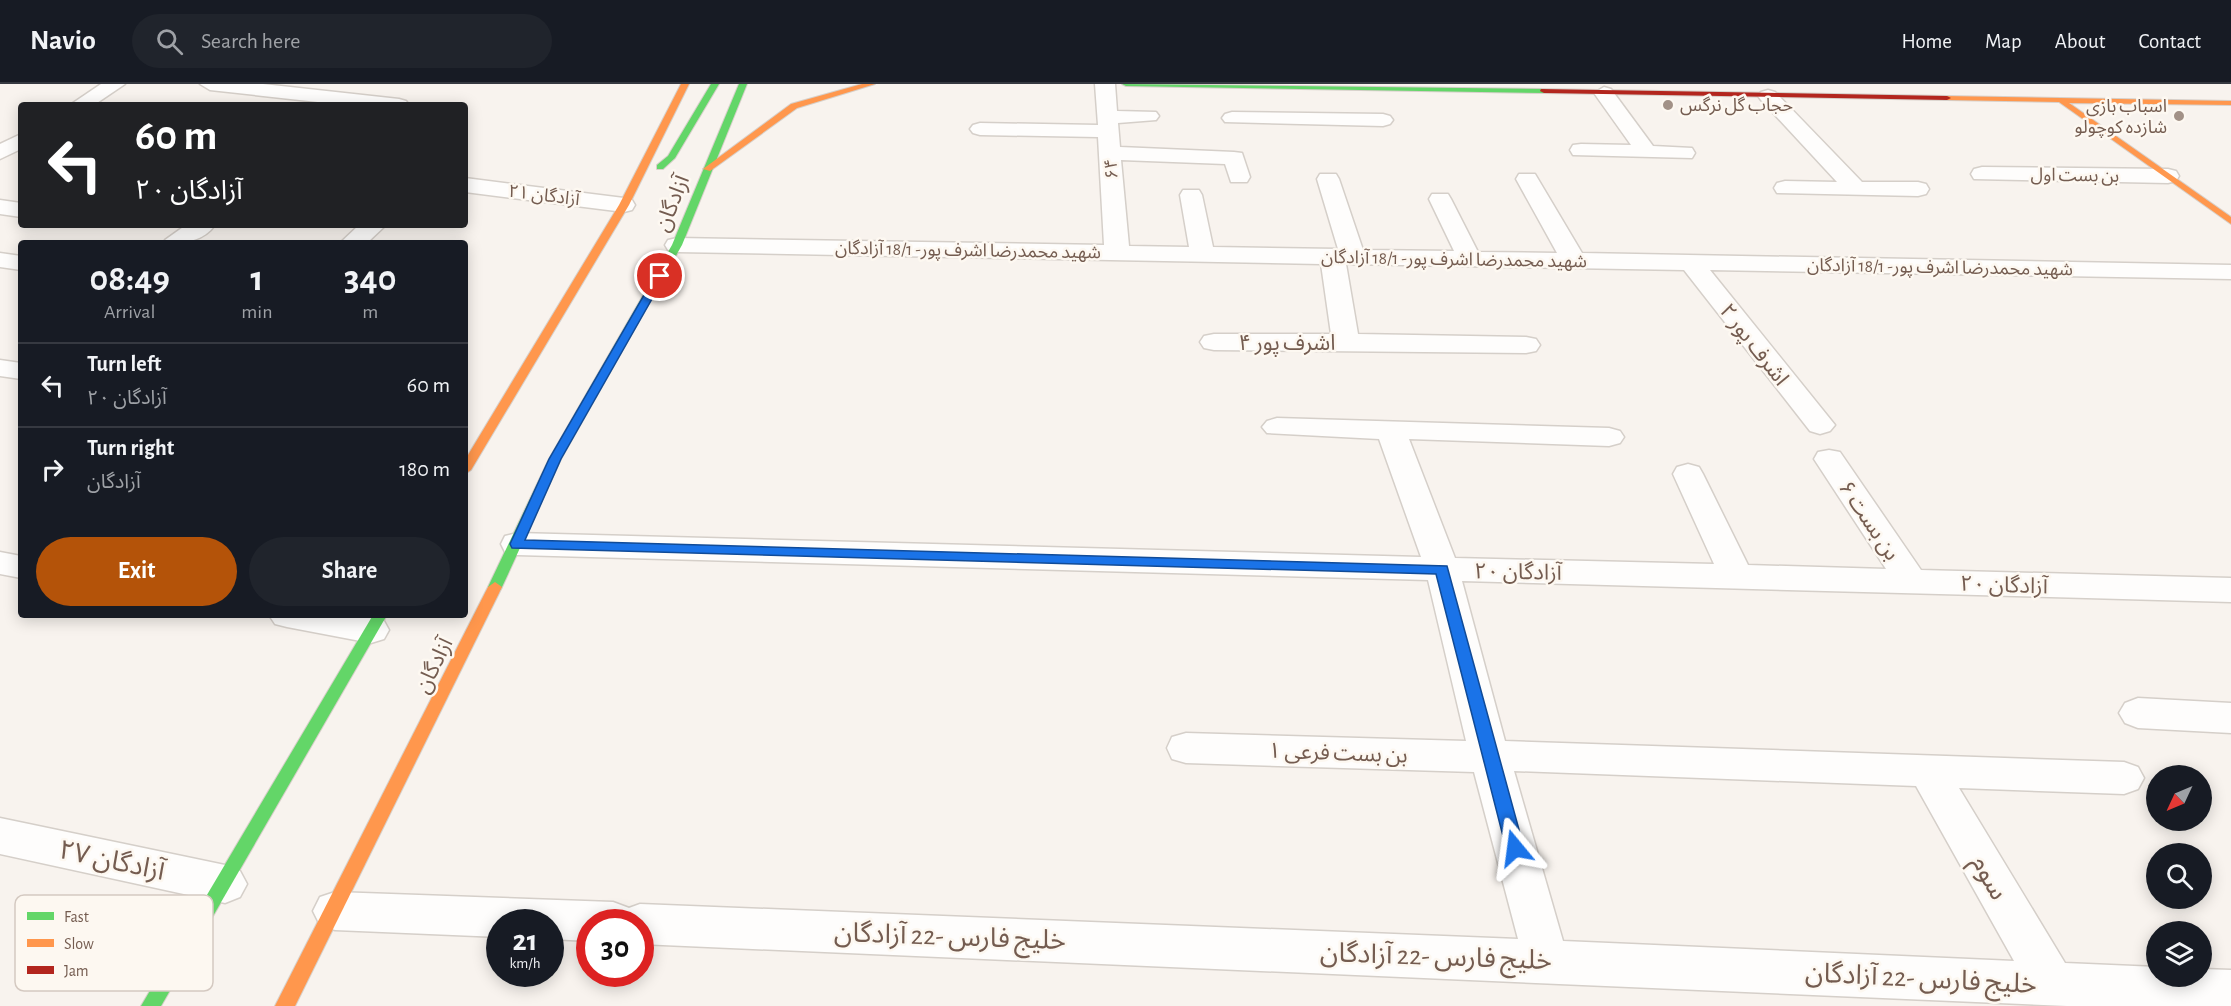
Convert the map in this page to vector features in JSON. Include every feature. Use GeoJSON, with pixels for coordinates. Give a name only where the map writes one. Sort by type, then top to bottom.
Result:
{"type":"FeatureCollection","features":[{"type":"Feature","properties":{"kind":"main road","name":"آزادگان"},"geometry":{"type":"LineString","coordinates":[[468,460],[473,442],[627,197],[685,84]]}},
{"type":"Feature","properties":{"kind":"main road"},"geometry":{"type":"LineString","coordinates":[[627,197],[671,158],[715,84]]}},
{"type":"Feature","properties":{"kind":"main road","name":"آزادگان"},"geometry":{"type":"LineString","coordinates":[[285,1006],[335,911],[517,544],[555,459],[677,245],[743,84]]}},
{"type":"Feature","properties":{"kind":"main road"},"geometry":{"type":"LineString","coordinates":[[707,169],[794,106],[821,96],[872,84]]}},
{"type":"Feature","properties":{"kind":"main road"},"geometry":{"type":"LineString","coordinates":[[1126,84],[2063,102],[2231,103]]}},
{"type":"Feature","properties":{"kind":"main road"},"geometry":{"type":"LineString","coordinates":[[2063,102],[2231,221]]}},
{"type":"Feature","properties":{"kind":"main road"},"geometry":{"type":"LineString","coordinates":[[213,904],[375,623]]}},
{"type":"Feature","properties":{"kind":"main road"},"geometry":{"type":"LineString","coordinates":[[151,1006],[160,991]]}},
{"type":"Feature","properties":{"kind":"street"},"geometry":{"type":"LineString","coordinates":[[85,102],[115,84]]}},
{"type":"Feature","properties":{"kind":"street"},"geometry":{"type":"LineString","coordinates":[[210,84],[372,102]]}},
{"type":"Feature","properties":{"kind":"street","name":"۶۴"},"geometry":{"type":"LineString","coordinates":[[1105,84],[1117,253]]}},
{"type":"Feature","properties":{"kind":"street"},"geometry":{"type":"LineString","coordinates":[[1313,87],[1326,120]]}},
{"type":"Feature","properties":{"kind":"street"},"geometry":{"type":"LineString","coordinates":[[1604,93],[1647,152]]}},
{"type":"Feature","properties":{"kind":"street"},"geometry":{"type":"LineString","coordinates":[[1768,96],[1856,189]]}},
{"type":"Feature","properties":{"kind":"street"},"geometry":{"type":"LineString","coordinates":[[1109,134],[1149,116]]}},
{"type":"Feature","properties":{"kind":"street"},"geometry":{"type":"LineString","coordinates":[[1232,118],[1383,120]]}},
{"type":"Feature","properties":{"kind":"street"},"geometry":{"type":"LineString","coordinates":[[0,126],[18,129]]}},
{"type":"Feature","properties":{"kind":"street"},"geometry":{"type":"LineString","coordinates":[[979,131],[1109,134],[1234,158],[1239,177]]}},
{"type":"Feature","properties":{"kind":"street"},"geometry":{"type":"LineString","coordinates":[[0,153],[18,142]]}},
{"type":"Feature","properties":{"kind":"street"},"geometry":{"type":"LineString","coordinates":[[1581,150],[1684,153]]}},
{"type":"Feature","properties":{"kind":"street","name":"بن بست اول"},"geometry":{"type":"LineString","coordinates":[[1982,174],[2168,176]]}},
{"type":"Feature","properties":{"kind":"street","name":"۴ اشرف پور"},"geometry":{"type":"LineString","coordinates":[[1214,342],[1346,342],[1342,257],[1328,179]]}},
{"type":"Feature","properties":{"kind":"street"},"geometry":{"type":"LineString","coordinates":[[1527,179],[1574,261]]}},
{"type":"Feature","properties":{"kind":"street","name":"۲۱ آزادگان"},"geometry":{"type":"LineString","coordinates":[[468,185],[627,197]]}},
{"type":"Feature","properties":{"kind":"street"},"geometry":{"type":"LineString","coordinates":[[1785,188],[1918,189]]}},
{"type":"Feature","properties":{"kind":"street"},"geometry":{"type":"LineString","coordinates":[[1191,195],[1202,254]]}},
{"type":"Feature","properties":{"kind":"street"},"geometry":{"type":"LineString","coordinates":[[1440,199],[1470,259]]}},
{"type":"Feature","properties":{"kind":"street"},"geometry":{"type":"LineString","coordinates":[[0,207],[18,210]]}},
{"type":"Feature","properties":{"kind":"street"},"geometry":{"type":"LineString","coordinates":[[177,240],[198,228]]}},
{"type":"Feature","properties":{"kind":"street"},"geometry":{"type":"LineString","coordinates":[[356,240],[370,228]]}},
{"type":"Feature","properties":{"kind":"street","name":"شهید محمدرضا اشرف پور- 18/1 آزادگان"},"geometry":{"type":"LineString","coordinates":[[677,245],[2231,272]]}},
{"type":"Feature","properties":{"kind":"street"},"geometry":{"type":"LineString","coordinates":[[0,260],[18,263]]}},
{"type":"Feature","properties":{"kind":"street","name":"۲ اشرف پور"},"geometry":{"type":"LineString","coordinates":[[1691,263],[1820,425]]}},
{"type":"Feature","properties":{"kind":"street"},"geometry":{"type":"LineString","coordinates":[[1346,342],[1526,345]]}},
{"type":"Feature","properties":{"kind":"street"},"geometry":{"type":"LineString","coordinates":[[0,368],[18,371]]}},
{"type":"Feature","properties":{"kind":"street"},"geometry":{"type":"LineString","coordinates":[[1277,427],[1609,437]]}},
{"type":"Feature","properties":{"kind":"street"},"geometry":{"type":"LineString","coordinates":[[1391,430],[1442,569],[1490,757],[1546,961]]}},
{"type":"Feature","properties":{"kind":"street","name":"بن بست ۶"},"geometry":{"type":"LineString","coordinates":[[1829,459],[1911,581]]}},
{"type":"Feature","properties":{"kind":"street"},"geometry":{"type":"LineString","coordinates":[[1688,474],[1737,577]]}},
{"type":"Feature","properties":{"kind":"street","name":"۲۰ آزادگان"},"geometry":{"type":"LineString","coordinates":[[517,544],[2231,590]]}},
{"type":"Feature","properties":{"kind":"street"},"geometry":{"type":"LineString","coordinates":[[0,563],[18,566]]}},
{"type":"Feature","properties":{"kind":"street"},"geometry":{"type":"LineString","coordinates":[[320,618],[375,623]]}},
{"type":"Feature","properties":{"kind":"street"},"geometry":{"type":"LineString","coordinates":[[2138,713],[2231,718]]}},
{"type":"Feature","properties":{"kind":"street","name":"بن بست فرعی ۱"},"geometry":{"type":"LineString","coordinates":[[1186,748],[1490,757],[1526,755],[2124,778]]}},
{"type":"Feature","properties":{"kind":"street","name":"سوم"},"geometry":{"type":"LineString","coordinates":[[1928,771],[2052,984]]}},
{"type":"Feature","properties":{"kind":"street","name":"۲۷ آزادگان"},"geometry":{"type":"LineString","coordinates":[[0,836],[225,884]]}},
{"type":"Feature","properties":{"kind":"street"},"geometry":{"type":"LineString","coordinates":[[335,911],[576,921]]}},
{"type":"Feature","properties":{"kind":"street","name":"خلیج فارس -22 آزادگان"},"geometry":{"type":"LineString","coordinates":[[654,925],[2231,992]]}},
{"type":"Feature","properties":{"kind":"traffic: fast"},"geometry":{"type":"LineString","coordinates":[[660,167],[671,158],[715,84]]}},
{"type":"Feature","properties":{"kind":"traffic: fast"},"geometry":{"type":"LineString","coordinates":[[495,587],[555,459],[677,245],[743,84]]}},
{"type":"Feature","properties":{"kind":"traffic: fast"},"geometry":{"type":"LineString","coordinates":[[1126,84],[1544,91]]}},
{"type":"Feature","properties":{"kind":"traffic: fast"},"geometry":{"type":"LineString","coordinates":[[213,900],[378,618]]}},
{"type":"Feature","properties":{"kind":"traffic: fast"},"geometry":{"type":"LineString","coordinates":[[151,1006],[160,991]]}},
{"type":"Feature","properties":{"kind":"traffic: slow"},"geometry":{"type":"LineString","coordinates":[[468,465],[624,205],[685,84]]}},
{"type":"Feature","properties":{"kind":"traffic: slow"},"geometry":{"type":"LineString","coordinates":[[707,169],[794,106],[871,84]]}},
{"type":"Feature","properties":{"kind":"traffic: slow"},"geometry":{"type":"LineString","coordinates":[[1947,98],[2231,103]]}},
{"type":"Feature","properties":{"kind":"traffic: slow"},"geometry":{"type":"LineString","coordinates":[[2063,102],[2231,221]]}},
{"type":"Feature","properties":{"kind":"traffic: slow"},"geometry":{"type":"LineString","coordinates":[[285,1006],[495,587]]}},
{"type":"Feature","properties":{"kind":"traffic: jam"},"geometry":{"type":"LineString","coordinates":[[1544,91],[1947,98]]}},
{"type":"Feature","properties":{"kind":"place","name":"حجاب گل نرگس"},"geometry":{"type":"Point","coordinates":[1668,105]}},
{"type":"Feature","properties":{"kind":"place","name":"اسباب بازی شازده کوچولو"},"geometry":{"type":"Point","coordinates":[2179,116]}},
{"type":"Feature","properties":{"kind":"route"},"geometry":{"type":"LineString","coordinates":[[660,276],[555,459],[517,544],[1442,569],[1515,848]]}}]}
